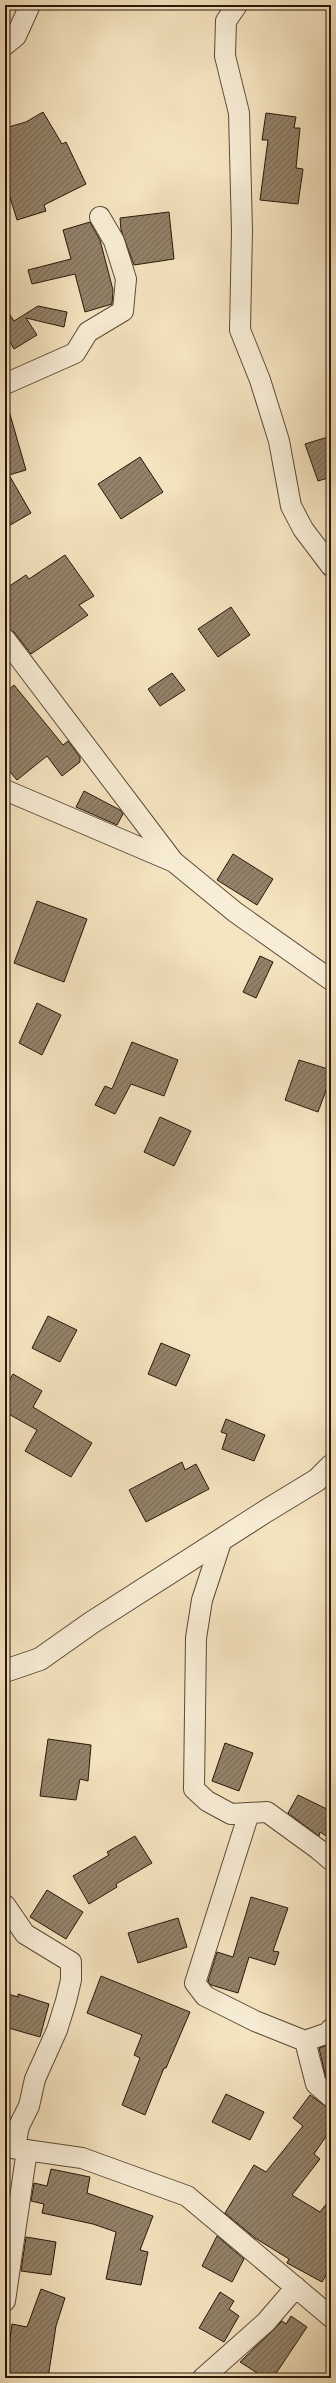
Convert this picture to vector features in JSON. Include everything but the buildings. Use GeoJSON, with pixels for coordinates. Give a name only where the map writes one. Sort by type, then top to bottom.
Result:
{"type":"FeatureCollection","features":[{"type":"Feature","properties":{"kind":"street"},"geometry":{"type":"LineString","coordinates":[[5,45],[16,36],[30,5]]}},
{"type":"Feature","properties":{"kind":"street"},"geometry":{"type":"LineString","coordinates":[[237,5],[226,21],[225,56],[239,113],[242,231],[240,330],[260,380],[279,441],[291,506],[303,529],[331,566]]}},
{"type":"Feature","properties":{"kind":"street"},"geometry":{"type":"LineString","coordinates":[[5,384],[75,353],[88,332],[123,311],[126,279],[114,241],[100,217]]}},
{"type":"Feature","properties":{"kind":"street"},"geometry":{"type":"LineString","coordinates":[[5,639],[174,862],[235,912],[331,980]]}},
{"type":"Feature","properties":{"kind":"street"},"geometry":{"type":"LineString","coordinates":[[5,790],[174,862]]}},
{"type":"Feature","properties":{"kind":"street"},"geometry":{"type":"LineString","coordinates":[[5,1671],[40,1659],[91,1623],[316,1480],[331,1466]]}},
{"type":"Feature","properties":{"kind":"street"},"geometry":{"type":"LineString","coordinates":[[222,1539],[202,1600],[196,1638],[194,1789],[207,1800],[231,1814],[267,1812],[331,1860]]}},
{"type":"Feature","properties":{"kind":"street"},"geometry":{"type":"LineString","coordinates":[[249,1813],[195,1983],[205,1996],[255,2021],[305,2041],[328,2033],[331,2029]]}},
{"type":"Feature","properties":{"kind":"street"},"geometry":{"type":"LineString","coordinates":[[5,1905],[25,1934],[71,1962],[71,1980],[57,2030],[35,2079],[29,2106],[19,2126],[16,2148],[5,2301]]}},
{"type":"Feature","properties":{"kind":"street"},"geometry":{"type":"LineString","coordinates":[[305,2041],[316,2084],[331,2097]]}},
{"type":"Feature","properties":{"kind":"street"},"geometry":{"type":"LineString","coordinates":[[16,2148],[82,2158],[186,2196],[331,2317]]}},
{"type":"Feature","properties":{"kind":"street"},"geometry":{"type":"LineString","coordinates":[[204,2378],[266,2322],[296,2287]]}}]}
